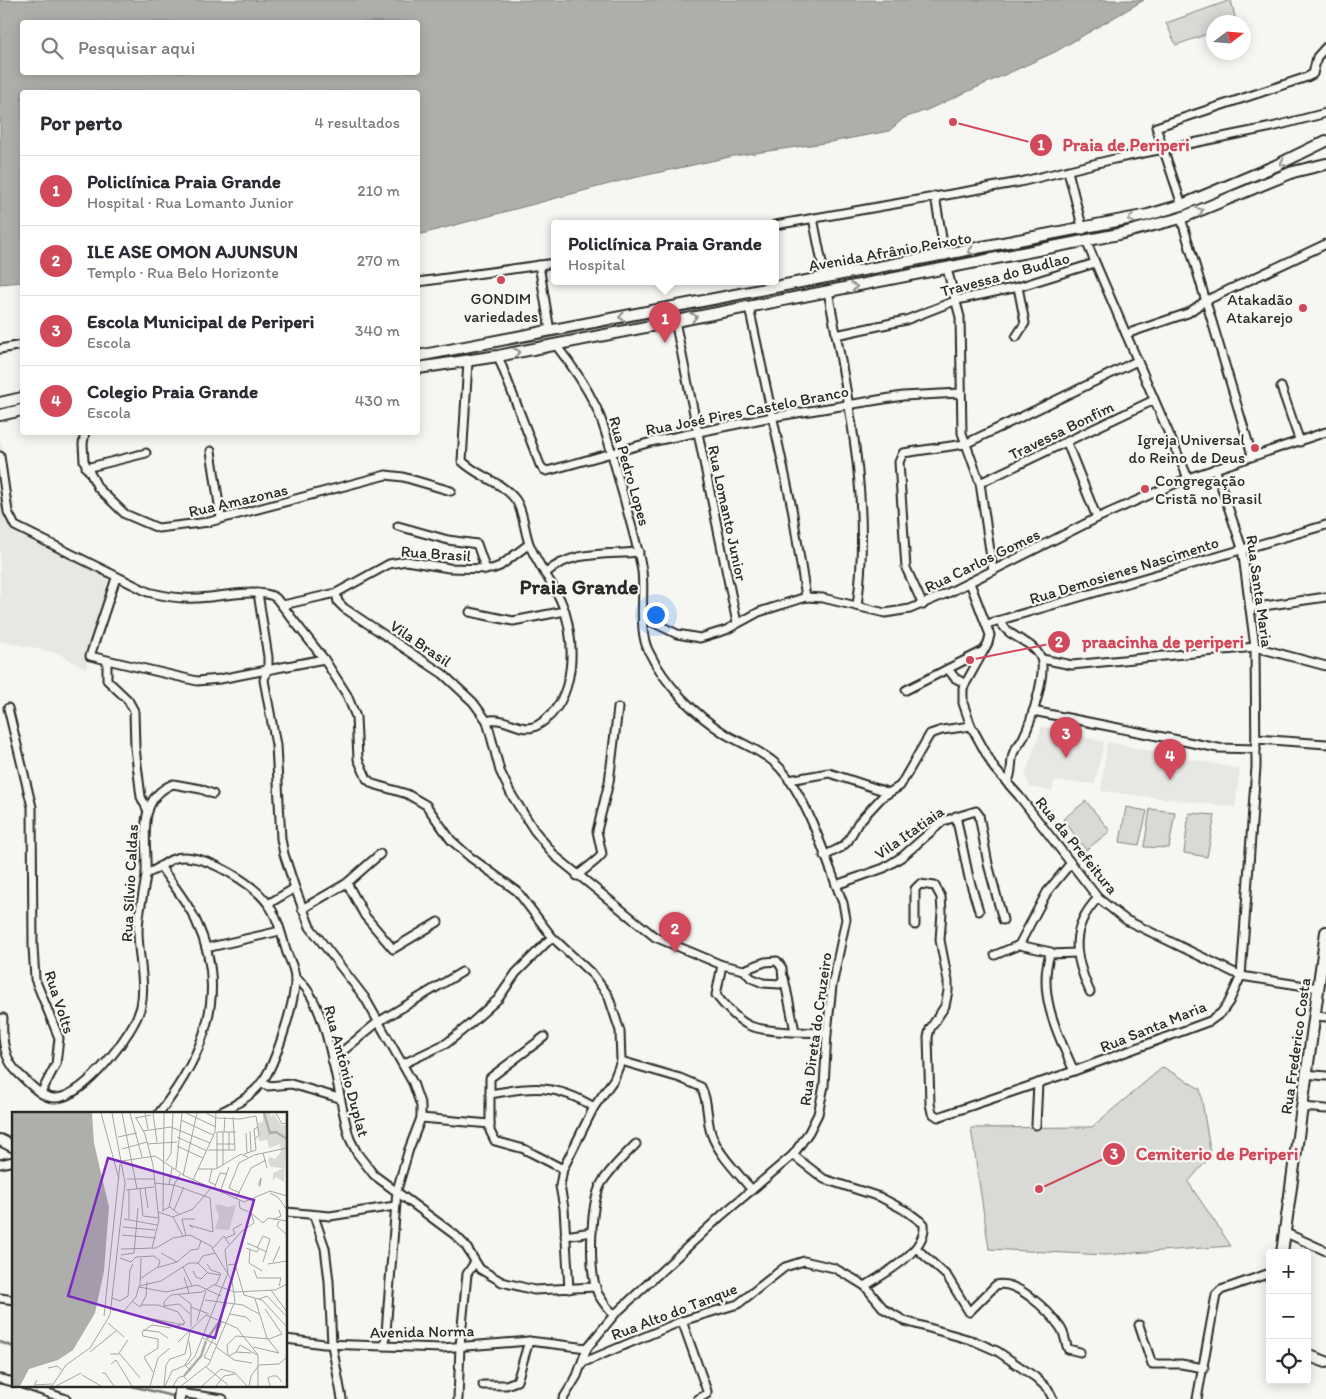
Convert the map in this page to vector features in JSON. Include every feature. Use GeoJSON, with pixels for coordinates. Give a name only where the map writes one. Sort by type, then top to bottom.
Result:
{"type":"FeatureCollection","features":[{"type":"Feature","properties":{"kind":"main road","name":"Avenida Afrânio Peixoto"},"geometry":{"type":"LineString","coordinates":[[420,356],[1148,216],[1182,205],[1272,167],[1326,141]]}},
{"type":"Feature","properties":{"kind":"main road","name":"Avenida Afrânio Peixoto"},"geometry":{"type":"LineString","coordinates":[[420,368],[498,356],[828,291],[947,270],[1086,241],[1182,218],[1294,172],[1326,164]]}},
{"type":"Feature","properties":{"kind":"main road"},"geometry":{"type":"LineString","coordinates":[[0,403],[20,398]]}},
{"type":"Feature","properties":{"kind":"main road"},"geometry":{"type":"LineString","coordinates":[[0,416],[20,411]]}},
{"type":"Feature","properties":{"kind":"main road","name":"Rua Frederico Costa"},"geometry":{"type":"LineString","coordinates":[[1283,1249],[1326,932]]}},
{"type":"Feature","properties":{"kind":"main road"},"geometry":{"type":"LineString","coordinates":[[0,1140],[12,1146]]}},
{"type":"Feature","properties":{"kind":"main road"},"geometry":{"type":"LineString","coordinates":[[1311,1356],[1326,1362]]}},
{"type":"Feature","properties":{"kind":"street"},"geometry":{"type":"LineString","coordinates":[[1182,205],[1155,129],[1165,123],[1208,111],[1307,77],[1313,74],[1317,57],[1326,48]]}},
{"type":"Feature","properties":{"kind":"street"},"geometry":{"type":"LineString","coordinates":[[779,223],[1068,171],[1162,149],[1272,127],[1326,113]]}},
{"type":"Feature","properties":{"kind":"street"},"geometry":{"type":"LineString","coordinates":[[1068,171],[1082,230]]}},
{"type":"Feature","properties":{"kind":"street"},"geometry":{"type":"LineString","coordinates":[[935,196],[945,256]]}},
{"type":"Feature","properties":{"kind":"street"},"geometry":{"type":"LineString","coordinates":[[813,218],[825,278]]}},
{"type":"Feature","properties":{"kind":"street"},"geometry":{"type":"LineString","coordinates":[[1182,218],[1252,455]]}},
{"type":"Feature","properties":{"kind":"street"},"geometry":{"type":"LineString","coordinates":[[1086,241],[1188,478]]}},
{"type":"Feature","properties":{"kind":"street"},"geometry":{"type":"LineString","coordinates":[[1126,334],[1188,313],[1205,301],[1326,244]]}},
{"type":"Feature","properties":{"kind":"street","name":"Travessa do Budlao"},"geometry":{"type":"LineString","coordinates":[[836,335],[906,320],[957,300],[1018,288],[1095,263]]}},
{"type":"Feature","properties":{"kind":"street"},"geometry":{"type":"LineString","coordinates":[[420,282],[551,264]]}},
{"type":"Feature","properties":{"kind":"street"},"geometry":{"type":"LineString","coordinates":[[539,265],[550,331]]}},
{"type":"Feature","properties":{"kind":"street"},"geometry":{"type":"LineString","coordinates":[[947,270],[957,300],[960,333],[962,433],[964,444],[980,483],[993,570]]}},
{"type":"Feature","properties":{"kind":"street"},"geometry":{"type":"LineString","coordinates":[[1016,337],[1025,324],[1018,288]]}},
{"type":"Feature","properties":{"kind":"street"},"geometry":{"type":"LineString","coordinates":[[828,291],[857,462],[862,530],[862,572],[857,606]]}},
{"type":"Feature","properties":{"kind":"street"},"geometry":{"type":"LineString","coordinates":[[749,307],[792,508],[806,597]]}},
{"type":"Feature","properties":{"kind":"street","name":"Rua Lomanto Junior"},"geometry":{"type":"LineString","coordinates":[[675,321],[737,623]]}},
{"type":"Feature","properties":{"kind":"street","name":"Rua Pedro Lopes"},"geometry":{"type":"LineString","coordinates":[[555,344],[573,367],[596,408],[611,452],[639,552],[644,594],[644,618]]}},
{"type":"Feature","properties":{"kind":"street"},"geometry":{"type":"LineString","coordinates":[[0,349],[20,345]]}},
{"type":"Feature","properties":{"kind":"street","name":"Rua José Pires Castelo Branco"},"geometry":{"type":"LineString","coordinates":[[498,356],[543,469],[552,471],[611,452],[772,417],[903,396],[960,393]]}},
{"type":"Feature","properties":{"kind":"street"},"geometry":{"type":"LineString","coordinates":[[468,361],[462,461],[516,499],[529,544],[565,611],[570,640],[571,666],[563,694],[544,721],[531,728],[521,727],[504,720],[487,721],[500,772],[511,794],[539,837],[555,856],[577,876],[654,937],[722,965],[744,970],[774,961],[782,966],[795,1031]]}},
{"type":"Feature","properties":{"kind":"street"},"geometry":{"type":"LineString","coordinates":[[923,605],[910,580],[904,558],[900,457],[908,451],[964,444],[1137,361]]}},
{"type":"Feature","properties":{"kind":"street"},"geometry":{"type":"LineString","coordinates":[[1281,387],[1300,442]]}},
{"type":"Feature","properties":{"kind":"street","name":"Travessa Bonfim"},"geometry":{"type":"LineString","coordinates":[[980,483],[1154,400]]}},
{"type":"Feature","properties":{"kind":"street","name":"Rua Carlos Gomes"},"geometry":{"type":"LineString","coordinates":[[644,618],[677,634],[700,638],[726,630],[759,612],[806,597],[823,598],[886,613],[923,605],[1098,518],[1188,478],[1252,455],[1300,442],[1326,432]]}},
{"type":"Feature","properties":{"kind":"street","name":"Rua Amazonas"},"geometry":{"type":"LineString","coordinates":[[85,435],[83,454],[86,468],[98,488],[115,507],[136,521],[148,526],[166,529],[303,499],[386,475],[395,475],[451,491]]}},
{"type":"Feature","properties":{"kind":"street"},"geometry":{"type":"LineString","coordinates":[[1067,443],[1098,518]]}},
{"type":"Feature","properties":{"kind":"street"},"geometry":{"type":"LineString","coordinates":[[211,451],[221,518]]}},
{"type":"Feature","properties":{"kind":"street"},"geometry":{"type":"LineString","coordinates":[[86,468],[146,452]]}},
{"type":"Feature","properties":{"kind":"street"},"geometry":{"type":"LineString","coordinates":[[0,456],[8,512],[14,526],[116,578],[155,594],[178,598],[258,593],[270,594],[283,605],[324,659],[353,708],[358,726],[358,759],[367,778],[373,784],[407,794],[426,805],[444,831],[460,849],[516,891],[552,937],[593,975],[608,995],[620,1031],[621,1061],[614,1079],[594,1106],[563,1169],[560,1186],[564,1208],[569,1289]]}},
{"type":"Feature","properties":{"kind":"street","name":"Rua Santa Maria"},"geometry":{"type":"LineString","coordinates":[[915,926],[915,889],[920,884],[934,886],[941,897],[940,940],[948,981],[945,1006],[930,1029],[928,1037],[930,1104],[934,1116],[944,1115],[1074,1071],[1210,1021],[1221,1013],[1241,976],[1253,831],[1256,748],[1255,647],[1242,548],[1215,468]]}},
{"type":"Feature","properties":{"kind":"street","name":"Rua Demosienes Nascimento"},"geometry":{"type":"LineString","coordinates":[[987,624],[1326,525]]}},
{"type":"Feature","properties":{"kind":"street"},"geometry":{"type":"LineString","coordinates":[[398,526],[448,540],[477,544],[486,570]]}},
{"type":"Feature","properties":{"kind":"street","name":"Rua Brasil"},"geometry":{"type":"LineString","coordinates":[[283,605],[336,593],[376,570],[406,561],[486,570],[500,566],[529,544]]}},
{"type":"Feature","properties":{"kind":"street"},"geometry":{"type":"LineString","coordinates":[[545,574],[560,562],[577,556],[639,552]]}},
{"type":"Feature","properties":{"kind":"street"},"geometry":{"type":"LineString","coordinates":[[116,578],[90,656],[197,681],[220,680],[324,659]]}},
{"type":"Feature","properties":{"kind":"street"},"geometry":{"type":"LineString","coordinates":[[948,668],[955,678],[964,683],[990,639],[987,624],[970,583]]}},
{"type":"Feature","properties":{"kind":"street"},"geometry":{"type":"LineString","coordinates":[[258,593],[268,657],[264,685],[276,745],[281,839],[284,854],[302,909],[320,942],[355,983],[403,1064],[418,1094],[421,1118],[406,1157],[397,1190],[385,1345]]}},
{"type":"Feature","properties":{"kind":"street","name":"Vila Brasil"},"geometry":{"type":"LineString","coordinates":[[336,593],[338,602],[344,608],[443,674],[473,702],[487,721]]}},
{"type":"Feature","properties":{"kind":"street"},"geometry":{"type":"LineString","coordinates":[[1250,608],[1326,597]]}},
{"type":"Feature","properties":{"kind":"street"},"geometry":{"type":"LineString","coordinates":[[470,612],[513,621],[565,611]]}},
{"type":"Feature","properties":{"kind":"street","name":"Rua Direta do Cruzeiro"},"geometry":{"type":"LineString","coordinates":[[563,1399],[577,1376],[587,1348],[614,1315],[793,1155],[809,1132],[820,1106],[824,1086],[832,986],[846,919],[836,885],[804,806],[789,780],[767,756],[726,734],[684,701],[668,682],[648,650],[643,632],[644,618]]}},
{"type":"Feature","properties":{"kind":"street"},"geometry":{"type":"LineString","coordinates":[[1000,621],[1006,630],[1036,650],[1042,659],[1043,668],[1033,711],[1023,739],[1014,752],[1012,771],[1007,783]]}},
{"type":"Feature","properties":{"kind":"street"},"geometry":{"type":"LineString","coordinates":[[1042,659],[1057,664],[1072,665],[1255,647],[1326,666]]}},
{"type":"Feature","properties":{"kind":"street"},"geometry":{"type":"LineString","coordinates":[[906,690],[984,651]]}},
{"type":"Feature","properties":{"kind":"street","name":"Rua Sílvio Caldas"},"geometry":{"type":"LineString","coordinates":[[41,1093],[51,1098],[59,1098],[80,1087],[107,1060],[134,1024],[141,1005],[138,929],[146,873],[145,832],[148,810],[141,797],[135,748],[134,712],[128,700],[107,680],[107,660]]}},
{"type":"Feature","properties":{"kind":"street","name":"Rua da Prefeitura"},"geometry":{"type":"LineString","coordinates":[[964,683],[964,703],[971,726],[987,758],[1098,898],[1126,920],[1241,976],[1318,988]]}},
{"type":"Feature","properties":{"kind":"street","name":"Rua Volts"},"geometry":{"type":"LineString","coordinates":[[8,708],[32,807],[35,979],[59,1038],[56,1064],[41,1093]]}},
{"type":"Feature","properties":{"kind":"street"},"geometry":{"type":"LineString","coordinates":[[577,876],[589,864],[599,860],[602,854],[598,831],[609,782],[618,708]]}},
{"type":"Feature","properties":{"kind":"street"},"geometry":{"type":"LineString","coordinates":[[1033,711],[1218,748],[1256,748]]}},
{"type":"Feature","properties":{"kind":"street"},"geometry":{"type":"LineString","coordinates":[[824,856],[848,841],[861,819],[887,792],[900,786],[930,734],[942,730],[971,726]]}},
{"type":"Feature","properties":{"kind":"street"},"geometry":{"type":"LineString","coordinates":[[1256,739],[1326,744]]}},
{"type":"Feature","properties":{"kind":"street"},"geometry":{"type":"LineString","coordinates":[[789,780],[829,773],[887,792]]}},
{"type":"Feature","properties":{"kind":"street"},"geometry":{"type":"LineString","coordinates":[[148,810],[161,792],[174,784],[213,794]]}},
{"type":"Feature","properties":{"kind":"street","name":"Vila Itatiaia"},"geometry":{"type":"LineString","coordinates":[[836,885],[884,868],[903,856],[943,821],[975,811],[978,813],[1003,920]]}},
{"type":"Feature","properties":{"kind":"street"},"geometry":{"type":"LineString","coordinates":[[956,816],[969,878],[979,911]]}},
{"type":"Feature","properties":{"kind":"street"},"geometry":{"type":"LineString","coordinates":[[302,909],[347,883],[380,854]]}},
{"type":"Feature","properties":{"kind":"street"},"geometry":{"type":"LineString","coordinates":[[146,873],[153,872],[172,859],[194,858],[236,877],[253,889],[268,904],[280,930],[295,978],[288,1018],[278,1048],[262,1083],[240,1101],[221,1112]]}},
{"type":"Feature","properties":{"kind":"street"},"geometry":{"type":"LineString","coordinates":[[1019,945],[1047,892],[1070,864]]}},
{"type":"Feature","properties":{"kind":"street"},"geometry":{"type":"LineString","coordinates":[[160,866],[191,910],[206,948],[212,979],[212,997],[200,1047],[191,1065],[160,1112]]}},
{"type":"Feature","properties":{"kind":"street"},"geometry":{"type":"LineString","coordinates":[[347,883],[365,916],[393,949],[438,922]]}},
{"type":"Feature","properties":{"kind":"street"},"geometry":{"type":"LineString","coordinates":[[268,904],[295,888]]}},
{"type":"Feature","properties":{"kind":"street"},"geometry":{"type":"LineString","coordinates":[[1090,992],[1076,952],[1082,917],[1098,898]]}},
{"type":"Feature","properties":{"kind":"street"},"geometry":{"type":"LineString","coordinates":[[206,948],[280,930]]}},
{"type":"Feature","properties":{"kind":"street"},"geometry":{"type":"LineString","coordinates":[[403,1064],[447,1043],[469,1026],[498,998],[516,973],[552,937]]}},
{"type":"Feature","properties":{"kind":"street"},"geometry":{"type":"LineString","coordinates":[[995,955],[1019,945],[1052,952],[1076,952]]}},
{"type":"Feature","properties":{"kind":"street"},"geometry":{"type":"LineString","coordinates":[[1052,952],[1047,972],[1048,1004],[1052,1021],[1074,1071]]}},
{"type":"Feature","properties":{"kind":"street"},"geometry":{"type":"LineString","coordinates":[[722,965],[715,994],[737,1017],[749,1026],[827,1033]]}},
{"type":"Feature","properties":{"kind":"street"},"geometry":{"type":"LineString","coordinates":[[744,970],[751,978],[763,983],[780,984],[784,978]]}},
{"type":"Feature","properties":{"kind":"street"},"geometry":{"type":"LineString","coordinates":[[332,1060],[378,1022],[462,972]]}},
{"type":"Feature","properties":{"kind":"street","name":"Rua Antônio Duplat"},"geometry":{"type":"LineString","coordinates":[[295,978],[306,987],[316,1006],[326,1034],[345,1124],[357,1153],[374,1175],[397,1190],[460,1239],[475,1262],[491,1277],[518,1287],[534,1290],[596,1287]]}},
{"type":"Feature","properties":{"kind":"street"},"geometry":{"type":"LineString","coordinates":[[1314,1016],[1326,1017]]}},
{"type":"Feature","properties":{"kind":"street"},"geometry":{"type":"LineString","coordinates":[[3,1018],[3,1044],[11,1063],[17,1072],[41,1093]]}},
{"type":"Feature","properties":{"kind":"street"},"geometry":{"type":"LineString","coordinates":[[544,1037],[489,1080],[492,1138],[524,1149],[563,1169]]}},
{"type":"Feature","properties":{"kind":"street"},"geometry":{"type":"LineString","coordinates":[[621,1061],[680,1078],[701,1087],[714,1142],[752,1190]]}},
{"type":"Feature","properties":{"kind":"street"},"geometry":{"type":"LineString","coordinates":[[1306,1074],[1326,1076]]}},
{"type":"Feature","properties":{"kind":"street"},"geometry":{"type":"LineString","coordinates":[[262,1083],[268,1086],[291,1084],[339,1098]]}},
{"type":"Feature","properties":{"kind":"street"},"geometry":{"type":"LineString","coordinates":[[1036,1125],[1038,1083]]}},
{"type":"Feature","properties":{"kind":"street"},"geometry":{"type":"LineString","coordinates":[[490,1094],[536,1087],[569,1094],[594,1106]]}},
{"type":"Feature","properties":{"kind":"street"},"geometry":{"type":"LineString","coordinates":[[1302,1107],[1326,1110]]}},
{"type":"Feature","properties":{"kind":"street"},"geometry":{"type":"LineString","coordinates":[[421,1118],[490,1124]]}},
{"type":"Feature","properties":{"kind":"street"},"geometry":{"type":"LineString","coordinates":[[614,1315],[603,1302],[596,1287],[592,1232],[597,1195],[601,1184],[636,1144]]}},
{"type":"Feature","properties":{"kind":"street"},"geometry":{"type":"LineString","coordinates":[[793,1155],[824,1179],[880,1197],[922,1220],[925,1230],[916,1248],[901,1263],[865,1286]]}},
{"type":"Feature","properties":{"kind":"street"},"geometry":{"type":"LineString","coordinates":[[288,1212],[314,1216],[354,1214],[396,1206]]}},
{"type":"Feature","properties":{"kind":"street"},"geometry":{"type":"LineString","coordinates":[[314,1216],[325,1248],[329,1281],[332,1345],[342,1399]]}},
{"type":"Feature","properties":{"kind":"street"},"geometry":{"type":"LineString","coordinates":[[565,1236],[592,1232]]}},
{"type":"Feature","properties":{"kind":"street"},"geometry":{"type":"LineString","coordinates":[[1286,1233],[1326,1251]]}},
{"type":"Feature","properties":{"kind":"street"},"geometry":{"type":"LineString","coordinates":[[916,1248],[946,1276],[969,1312],[996,1285],[1005,1284],[1015,1287],[1028,1295],[1060,1326],[1068,1349],[1080,1352]]}},
{"type":"Feature","properties":{"kind":"street"},"geometry":{"type":"LineString","coordinates":[[458,1399],[460,1346],[467,1274],[475,1262]]}},
{"type":"Feature","properties":{"kind":"street","name":"Rua Alto do Tanque"},"geometry":{"type":"LineString","coordinates":[[582,1363],[682,1322],[744,1301],[777,1272],[799,1262],[834,1268],[865,1286],[884,1309],[905,1321],[974,1341],[1019,1365],[1048,1389],[1053,1399]]}},
{"type":"Feature","properties":{"kind":"street"},"geometry":{"type":"LineString","coordinates":[[1197,1399],[1216,1295],[1221,1290],[1266,1274]]}},
{"type":"Feature","properties":{"kind":"street"},"geometry":{"type":"LineString","coordinates":[[682,1322],[707,1391],[707,1394],[698,1399]]}},
{"type":"Feature","properties":{"kind":"street"},"geometry":{"type":"LineString","coordinates":[[1139,1325],[1152,1364],[1181,1364],[1204,1368]]}},
{"type":"Feature","properties":{"kind":"street","name":"Avenida Norma"},"geometry":{"type":"LineString","coordinates":[[288,1339],[332,1345],[442,1348],[529,1341],[587,1348]]}},
{"type":"Feature","properties":{"kind":"street"},"geometry":{"type":"LineString","coordinates":[[483,1385],[506,1385],[517,1381],[529,1341]]}},
{"type":"Feature","properties":{"kind":"street"},"geometry":{"type":"LineString","coordinates":[[28,1386],[66,1399]]}},
{"type":"Feature","properties":{"kind":"street"},"geometry":{"type":"LineString","coordinates":[[180,1392],[223,1399]]}},
{"type":"Feature","properties":{"kind":"shaded area"},"geometry":{"type":"Polygon","coordinates":[[[0,0],[1144,0],[1055,52],[927,110],[904,118],[889,131],[831,142],[734,156],[624,180],[420,234],[420,90],[20,90],[20,282],[0,284],[0,0]]]}},
{"type":"Feature","properties":{"kind":"shaded area"},"geometry":{"type":"Polygon","coordinates":[[[1231,0],[1234,15],[1206,15],[1206,34],[1176,45],[1166,23],[1231,0]]]}},
{"type":"Feature","properties":{"kind":"shaded area"},"geometry":{"type":"Polygon","coordinates":[[[0,436],[18,521],[34,533],[110,573],[86,669],[58,653],[0,641],[0,436]]]}},
{"type":"Feature","properties":{"kind":"shaded area"},"geometry":{"type":"Polygon","coordinates":[[[1042,726],[1104,742],[1095,784],[1054,781],[1052,791],[1030,787],[1025,775],[1042,726]]]}},
{"type":"Feature","properties":{"kind":"shaded area"},"geometry":{"type":"Polygon","coordinates":[[[1107,742],[1240,769],[1235,807],[1101,791],[1107,742]]]}},
{"type":"Feature","properties":{"kind":"shaded area"},"geometry":{"type":"Polygon","coordinates":[[[1086,801],[1110,831],[1086,850],[1063,819],[1086,801]]]}},
{"type":"Feature","properties":{"kind":"shaded area"},"geometry":{"type":"Polygon","coordinates":[[[1126,807],[1147,811],[1139,845],[1120,842],[1126,807]]]}},
{"type":"Feature","properties":{"kind":"shaded area"},"geometry":{"type":"Polygon","coordinates":[[[1150,809],[1175,812],[1169,848],[1144,847],[1150,809]]]}},
{"type":"Feature","properties":{"kind":"shaded area"},"geometry":{"type":"Polygon","coordinates":[[[1189,813],[1215,815],[1207,857],[1184,853],[1189,813]]]}},
{"type":"Feature","properties":{"kind":"shaded area"},"geometry":{"type":"Polygon","coordinates":[[[1163,1067],[1200,1089],[1211,1156],[1188,1182],[1231,1246],[1105,1255],[989,1249],[971,1128],[1092,1127],[1163,1067]]]}},
{"type":"Feature","properties":{"kind":"waterway"},"geometry":{"type":"LineString","coordinates":[[0,1342],[12,1346]]}},
{"type":"Feature","properties":{"kind":"waterway"},"geometry":{"type":"LineString","coordinates":[[132,1386],[172,1396]]}},
{"type":"Feature","properties":{"kind":"waterway"},"geometry":{"type":"LineString","coordinates":[[182,1398],[187,1399]]}},
{"type":"Feature","properties":{"kind":"place","name":"Praia de Periperi"},"geometry":{"type":"Point","coordinates":[953,122]}},
{"type":"Feature","properties":{"kind":"place","name":"GONDIM variedades"},"geometry":{"type":"Point","coordinates":[501,280]}},
{"type":"Feature","properties":{"kind":"place","name":"Atakadão Atakarejo"},"geometry":{"type":"Point","coordinates":[1303,308]}},
{"type":"Feature","properties":{"kind":"place","name":"Policlínica Praia Grande"},"geometry":{"type":"Point","coordinates":[665,343]}},
{"type":"Feature","properties":{"kind":"place","name":"Igreja Universal do Reino de Deus"},"geometry":{"type":"Point","coordinates":[1255,448]}},
{"type":"Feature","properties":{"kind":"place","name":"Congregação Cristã no Brasil"},"geometry":{"type":"Point","coordinates":[1145,489]}},
{"type":"Feature","properties":{"kind":"place","name":"praacinha de periperi"},"geometry":{"type":"Point","coordinates":[970,660]}},
{"type":"Feature","properties":{"kind":"place","name":"Escola Municipal de Periperi"},"geometry":{"type":"Point","coordinates":[1066,758]}},
{"type":"Feature","properties":{"kind":"place","name":"Colegio Praia Grande"},"geometry":{"type":"Point","coordinates":[1170,780]}},
{"type":"Feature","properties":{"kind":"place","name":"ILE ASE OMON AJUNSUN"},"geometry":{"type":"Point","coordinates":[675,953]}},
{"type":"Feature","properties":{"kind":"place","name":"Cemiterio de Periperi"},"geometry":{"type":"Point","coordinates":[1039,1189]}},
{"type":"Feature","properties":{"kind":"district","name":"Praia Grande"},"geometry":{"type":"Point","coordinates":[579,587]}}]}
